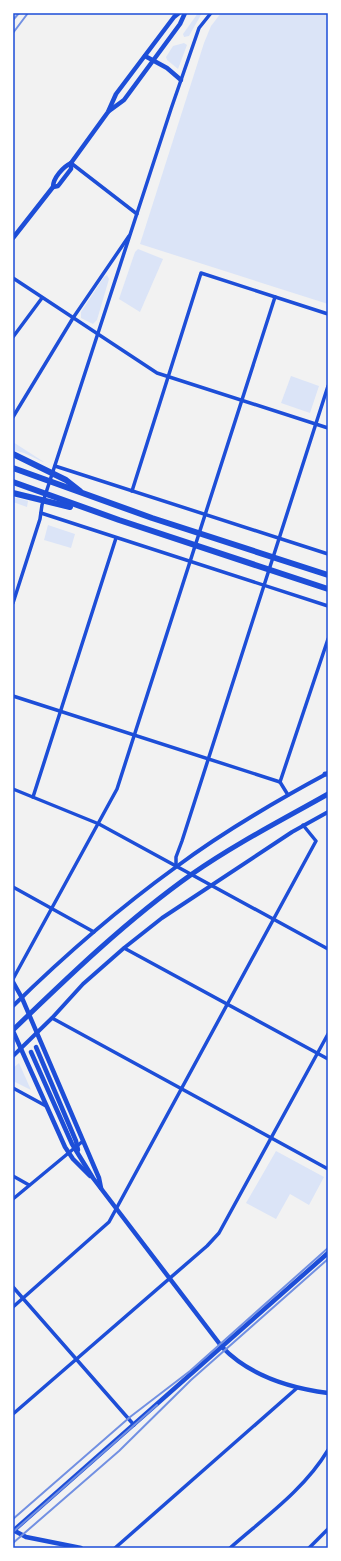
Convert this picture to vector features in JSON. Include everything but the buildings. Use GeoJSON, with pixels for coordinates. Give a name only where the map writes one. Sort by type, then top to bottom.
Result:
{"type":"FeatureCollection","features":[{"type":"Feature","properties":{"kind":"highway"},"geometry":{"type":"LineString","coordinates":[[13,454],[66,480],[84,494]]}},
{"type":"Feature","properties":{"kind":"highway"},"geometry":{"type":"LineString","coordinates":[[13,468],[198,533],[328,575]]}},
{"type":"Feature","properties":{"kind":"highway"},"geometry":{"type":"LineString","coordinates":[[13,482],[100,514],[328,589]]}},
{"type":"Feature","properties":{"kind":"highway"},"geometry":{"type":"LineString","coordinates":[[13,493],[100,514]]}},
{"type":"Feature","properties":{"kind":"main road"},"geometry":{"type":"LineString","coordinates":[[13,238],[53,187],[58,186],[71,169],[71,163],[108,112],[116,94],[174,17],[179,13]]}},
{"type":"Feature","properties":{"kind":"main road"},"geometry":{"type":"LineString","coordinates":[[108,112],[124,100],[180,24],[185,13]]}},
{"type":"Feature","properties":{"kind":"main road"},"geometry":{"type":"LineString","coordinates":[[145,56],[167,68],[181,80]]}},
{"type":"Feature","properties":{"kind":"main road"},"geometry":{"type":"LineString","coordinates":[[93,1178],[84,1171],[68,1153],[13,1031],[103,944],[191,875],[254,835],[328,794]]}},
{"type":"Feature","properties":{"kind":"main road"},"geometry":{"type":"LineString","coordinates":[[13,981],[22,998],[99,1178],[102,1190]]}},
{"type":"Feature","properties":{"kind":"main road"},"geometry":{"type":"LineString","coordinates":[[36,1047],[76,1147]]}},
{"type":"Feature","properties":{"kind":"main road"},"geometry":{"type":"LineString","coordinates":[[31,1052],[76,1147],[93,1178],[222,1347],[234,1359],[258,1374],[297,1388],[328,1393]]}},
{"type":"Feature","properties":{"kind":"main road"},"geometry":{"type":"LineString","coordinates":[[81,1548],[26,1537],[13,1531],[328,1254]]}},
{"type":"Feature","properties":{"kind":"street"},"geometry":{"type":"LineString","coordinates":[[13,603],[41,513],[42,505],[181,80],[199,28],[211,13]]}},
{"type":"Feature","properties":{"kind":"street"},"geometry":{"type":"LineString","coordinates":[[71,163],[137,214]]}},
{"type":"Feature","properties":{"kind":"street"},"geometry":{"type":"LineString","coordinates":[[13,417],[73,318],[131,233]]}},
{"type":"Feature","properties":{"kind":"street"},"geometry":{"type":"LineString","coordinates":[[132,491],[201,273],[328,314]]}},
{"type":"Feature","properties":{"kind":"street"},"geometry":{"type":"LineString","coordinates":[[13,278],[153,370],[168,377],[328,428]]}},
{"type":"Feature","properties":{"kind":"street"},"geometry":{"type":"LineString","coordinates":[[13,981],[117,789],[275,297]]}},
{"type":"Feature","properties":{"kind":"street"},"geometry":{"type":"LineString","coordinates":[[13,336],[42,298]]}},
{"type":"Feature","properties":{"kind":"street"},"geometry":{"type":"LineString","coordinates":[[176,866],[176,853],[182,842],[328,386]]}},
{"type":"Feature","properties":{"kind":"street"},"geometry":{"type":"LineString","coordinates":[[54,468],[132,491],[328,554]]}},
{"type":"Feature","properties":{"kind":"street"},"geometry":{"type":"LineString","coordinates":[[41,513],[328,606]]}},
{"type":"Feature","properties":{"kind":"street"},"geometry":{"type":"LineString","coordinates":[[33,797],[116,538]]}},
{"type":"Feature","properties":{"kind":"street"},"geometry":{"type":"LineString","coordinates":[[280,782],[328,639]]}},
{"type":"Feature","properties":{"kind":"street"},"geometry":{"type":"LineString","coordinates":[[13,696],[280,782],[288,795]]}},
{"type":"Feature","properties":{"kind":"street"},"geometry":{"type":"LineString","coordinates":[[13,1006],[94,932],[176,866],[288,795],[327,773]]}},
{"type":"Feature","properties":{"kind":"street"},"geometry":{"type":"LineString","coordinates":[[13,789],[99,824],[328,949]]}},
{"type":"Feature","properties":{"kind":"street"},"geometry":{"type":"LineString","coordinates":[[13,1056],[52,1018],[83,984],[124,948],[162,918],[210,885],[303,826],[328,812]]}},
{"type":"Feature","properties":{"kind":"street"},"geometry":{"type":"LineString","coordinates":[[13,1307],[109,1222],[117,1209],[181,1088],[316,841],[303,826]]}},
{"type":"Feature","properties":{"kind":"street"},"geometry":{"type":"LineString","coordinates":[[13,887],[94,932]]}},
{"type":"Feature","properties":{"kind":"street"},"geometry":{"type":"LineString","coordinates":[[124,948],[328,1059]]}},
{"type":"Feature","properties":{"kind":"street"},"geometry":{"type":"LineString","coordinates":[[52,1018],[328,1169]]}},
{"type":"Feature","properties":{"kind":"street"},"geometry":{"type":"LineString","coordinates":[[13,1414],[207,1246],[219,1233],[328,1034]]}},
{"type":"Feature","properties":{"kind":"street"},"geometry":{"type":"LineString","coordinates":[[13,1088],[46,1106]]}},
{"type":"Feature","properties":{"kind":"street"},"geometry":{"type":"LineString","coordinates":[[13,1199],[83,1141]]}},
{"type":"Feature","properties":{"kind":"street"},"geometry":{"type":"LineString","coordinates":[[13,1176],[29,1185]]}},
{"type":"Feature","properties":{"kind":"street"},"geometry":{"type":"LineString","coordinates":[[13,1287],[134,1425]]}},
{"type":"Feature","properties":{"kind":"street"},"geometry":{"type":"LineString","coordinates":[[114,1548],[297,1388]]}},
{"type":"Feature","properties":{"kind":"street"},"geometry":{"type":"LineString","coordinates":[[230,1548],[304,1483],[318,1466],[328,1450]]}},
{"type":"Feature","properties":{"kind":"street"},"geometry":{"type":"LineString","coordinates":[[309,1548],[328,1530]]}},
{"type":"Feature","properties":{"kind":"shaded area"},"geometry":{"type":"Polygon","coordinates":[[[198,13],[202,13],[189,36],[184,37],[183,34],[198,13]]]}},
{"type":"Feature","properties":{"kind":"shaded area"},"geometry":{"type":"Polygon","coordinates":[[[221,13],[328,13],[328,304],[140,244],[204,43],[211,26],[221,13]]]}},
{"type":"Feature","properties":{"kind":"shaded area"},"geometry":{"type":"Polygon","coordinates":[[[184,43],[187,45],[178,69],[167,60],[166,57],[173,46],[184,43]]]}},
{"type":"Feature","properties":{"kind":"shaded area"},"geometry":{"type":"Polygon","coordinates":[[[138,249],[163,259],[140,312],[119,299],[135,252],[138,249]]]}},
{"type":"Feature","properties":{"kind":"shaded area"},"geometry":{"type":"Polygon","coordinates":[[[107,275],[109,279],[97,320],[93,324],[81,318],[81,312],[104,277],[107,275]]]}},
{"type":"Feature","properties":{"kind":"shaded area"},"geometry":{"type":"Polygon","coordinates":[[[291,376],[319,386],[310,413],[281,403],[291,376]]]}},
{"type":"Feature","properties":{"kind":"shaded area"},"geometry":{"type":"Polygon","coordinates":[[[13,442],[44,462],[13,450],[13,442]]]}},
{"type":"Feature","properties":{"kind":"shaded area"},"geometry":{"type":"Polygon","coordinates":[[[13,497],[28,501],[27,507],[13,502],[13,497]]]}},
{"type":"Feature","properties":{"kind":"shaded area"},"geometry":{"type":"Polygon","coordinates":[[[48,525],[75,534],[71,548],[44,540],[48,525]]]}},
{"type":"Feature","properties":{"kind":"shaded area"},"geometry":{"type":"Polygon","coordinates":[[[19,1063],[31,1090],[13,1081],[13,1068],[19,1063]]]}},
{"type":"Feature","properties":{"kind":"shaded area"},"geometry":{"type":"Polygon","coordinates":[[[276,1151],[324,1177],[309,1205],[290,1194],[276,1219],[246,1203],[276,1151]]]}},
{"type":"Feature","properties":{"kind":"railway"},"geometry":{"type":"LineString","coordinates":[[13,20],[19,13]]}},
{"type":"Feature","properties":{"kind":"railway"},"geometry":{"type":"LineString","coordinates":[[13,33],[28,13]]}},
{"type":"Feature","properties":{"kind":"railway"},"geometry":{"type":"LineString","coordinates":[[13,1519],[130,1417],[190,1371],[328,1248]]}},
{"type":"Feature","properties":{"kind":"railway"},"geometry":{"type":"LineString","coordinates":[[13,1543],[119,1451],[191,1380],[328,1259]]}},
{"type":"Feature","properties":{"kind":"railway"},"geometry":{"type":"LineString","coordinates":[[13,1532],[157,1405]]}}]}
